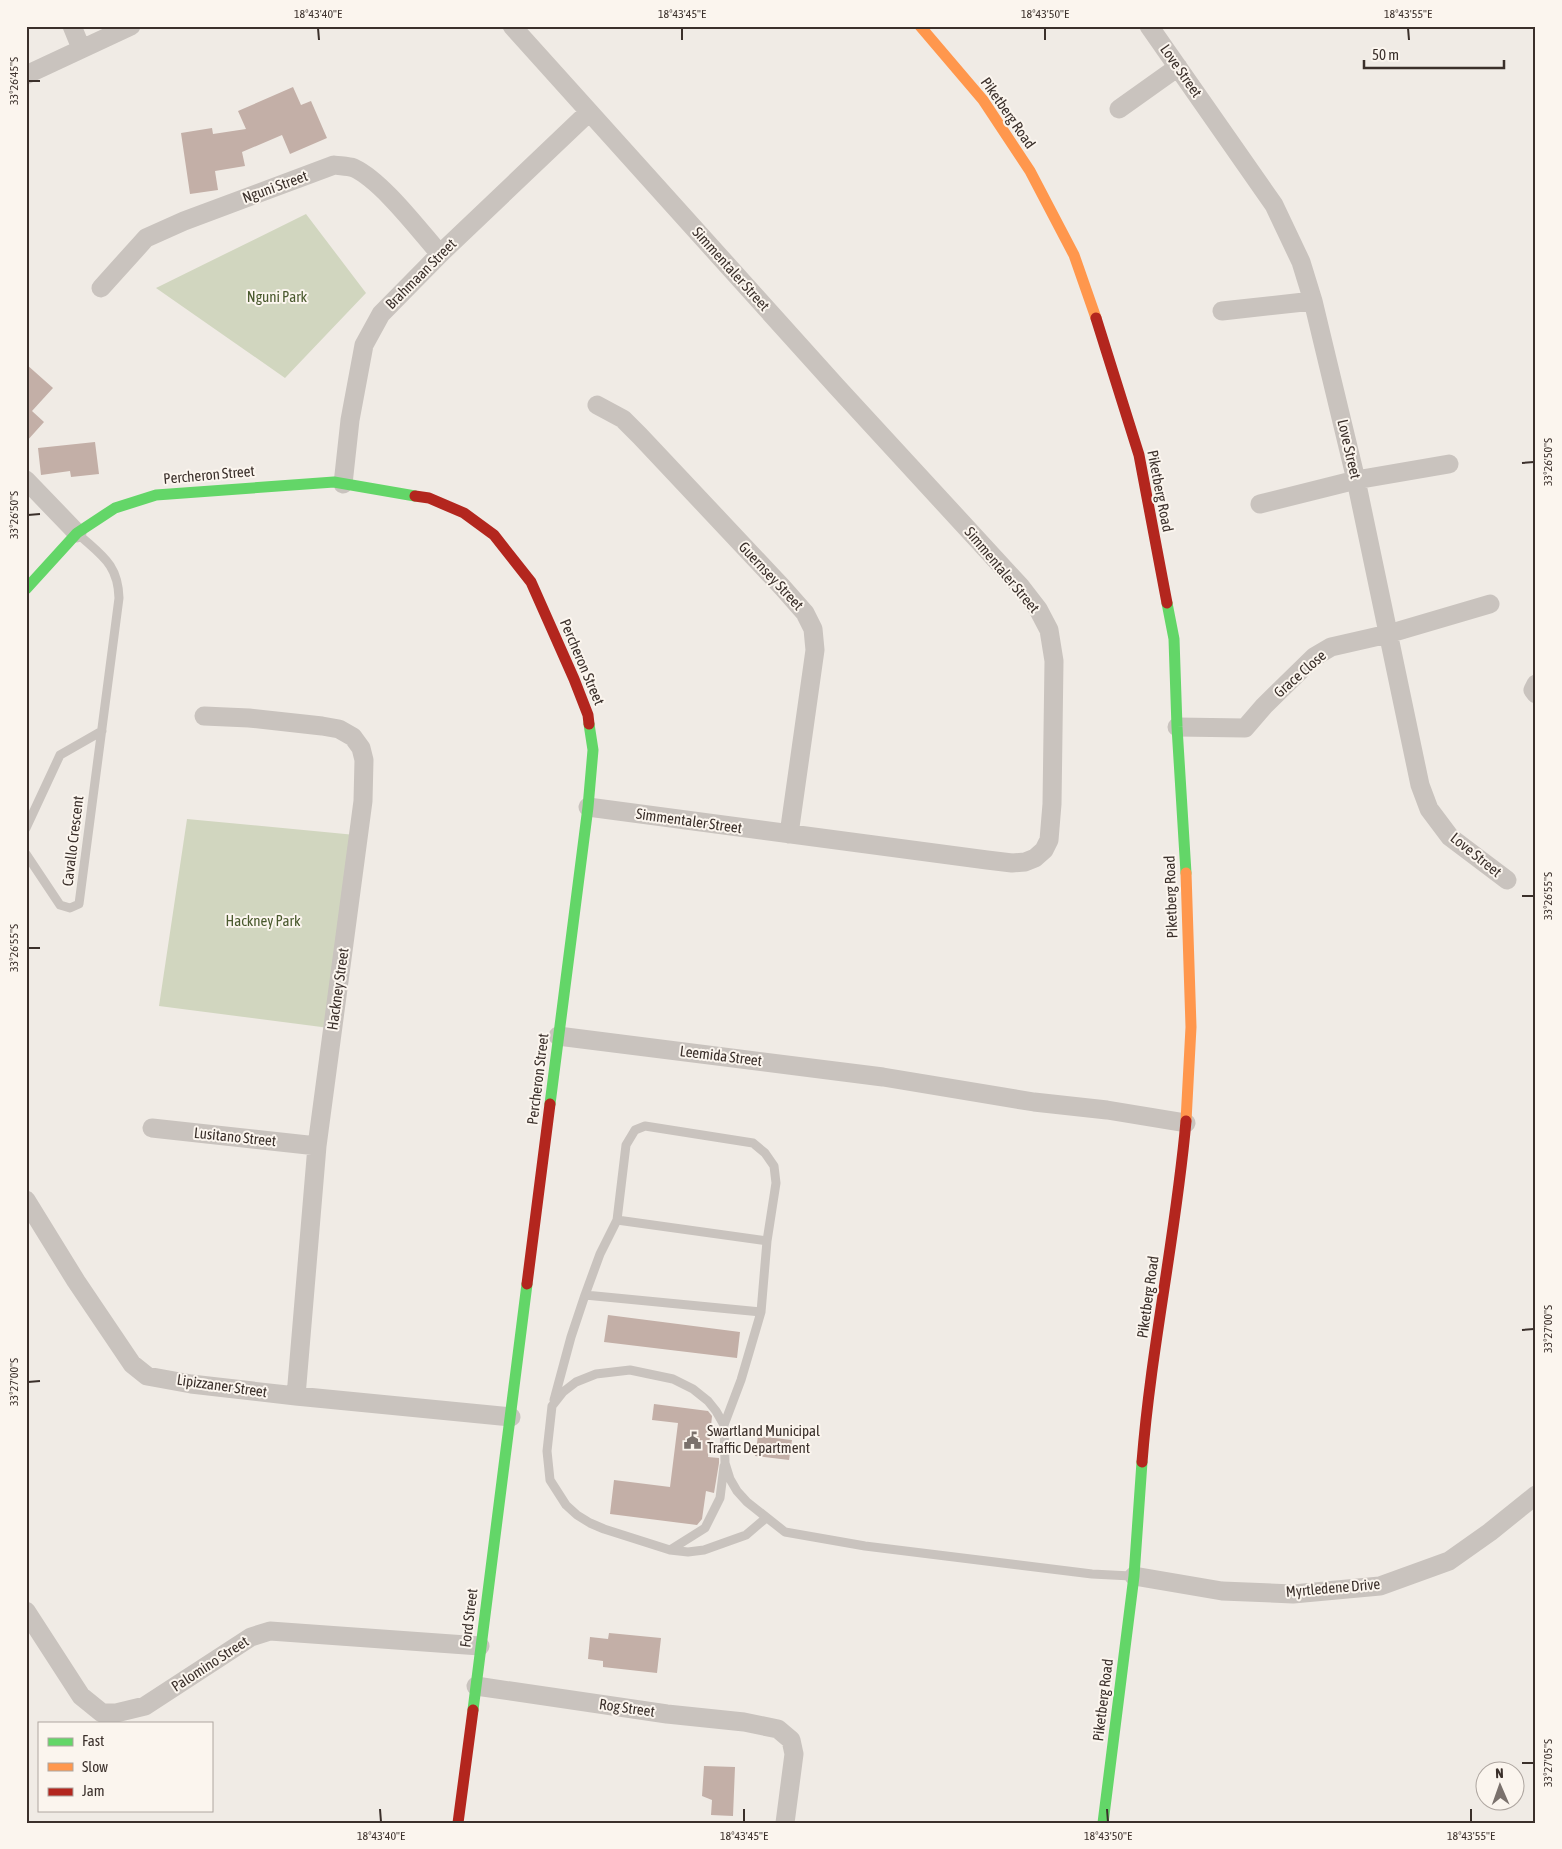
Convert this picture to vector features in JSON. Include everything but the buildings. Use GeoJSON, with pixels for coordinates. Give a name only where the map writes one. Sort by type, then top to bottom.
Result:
{"type":"FeatureCollection","features":[{"type":"Feature","properties":{"kind":"street"},"geometry":{"type":"LineString","coordinates":[[72,26],[81,48]]}},
{"type":"Feature","properties":{"kind":"street"},"geometry":{"type":"LineString","coordinates":[[26,75],[131,26]]}},
{"type":"Feature","properties":{"kind":"street","name":"Simmentaler Street"},"geometry":{"type":"LineString","coordinates":[[512,26],[588,112],[1021,586],[1038,609],[1049,630],[1054,661],[1052,804],[1049,840],[1044,850],[1025,862],[1012,863],[588,807]]}},
{"type":"Feature","properties":{"kind":"street","name":"Piketberg Road"},"geometry":{"type":"LineString","coordinates":[[920,26],[983,100],[1030,171],[1074,255],[1107,350],[1139,455],[1174,639],[1177,727],[1186,867],[1191,1027],[1186,1123],[1146,1410],[1134,1576],[1103,1823]]}},
{"type":"Feature","properties":{"kind":"street","name":"Love Street"},"geometry":{"type":"LineString","coordinates":[[1149,26],[1274,205],[1301,262],[1313,301],[1356,480],[1420,784],[1429,808],[1450,836],[1506,880]]}},
{"type":"Feature","properties":{"kind":"street"},"geometry":{"type":"LineString","coordinates":[[1119,109],[1178,67]]}},
{"type":"Feature","properties":{"kind":"street","name":"Brahmaan Street"},"geometry":{"type":"LineString","coordinates":[[342,484],[352,411],[364,345],[381,314],[440,254],[588,112]]}},
{"type":"Feature","properties":{"kind":"street","name":"Nguni Street"},"geometry":{"type":"LineString","coordinates":[[101,288],[146,238],[184,221],[334,165],[352,167],[368,177],[396,204],[440,254]]}},
{"type":"Feature","properties":{"kind":"street"},"geometry":{"type":"LineString","coordinates":[[1222,311],[1313,301]]}},
{"type":"Feature","properties":{"kind":"street","name":"Guernsey Street"},"geometry":{"type":"LineString","coordinates":[[597,405],[623,419],[640,436],[783,588],[805,613],[813,629],[815,650],[788,834]]}},
{"type":"Feature","properties":{"kind":"street"},"geometry":{"type":"LineString","coordinates":[[1260,504],[1356,480],[1448,464]]}},
{"type":"Feature","properties":{"kind":"street"},"geometry":{"type":"LineString","coordinates":[[26,480],[77,533]]}},
{"type":"Feature","properties":{"kind":"street","name":"Percheron Street"},"geometry":{"type":"LineString","coordinates":[[26,589],[77,533],[115,508],[156,495],[334,482],[429,498],[464,513],[494,535],[531,582],[588,715],[593,750],[588,807],[511,1417]]}},
{"type":"Feature","properties":{"kind":"street","name":"Grace Close"},"geometry":{"type":"LineString","coordinates":[[1177,727],[1245,728],[1264,706],[1314,657],[1331,647],[1388,634],[1490,604]]}},
{"type":"Feature","properties":{"kind":"street"},"geometry":{"type":"LineString","coordinates":[[1536,684],[1533,690],[1536,694]]}},
{"type":"Feature","properties":{"kind":"street","name":"Hackney Street"},"geometry":{"type":"LineString","coordinates":[[204,716],[249,718],[339,729],[353,738],[361,748],[364,760],[363,801],[318,1146],[296,1396]]}},
{"type":"Feature","properties":{"kind":"street","name":"Leemida Street"},"geometry":{"type":"LineString","coordinates":[[558,1036],[883,1077],[1034,1102],[1107,1110],[1186,1123]]}},
{"type":"Feature","properties":{"kind":"street","name":"Lusitano Street"},"geometry":{"type":"LineString","coordinates":[[152,1128],[318,1146]]}},
{"type":"Feature","properties":{"kind":"street","name":"Lipizzaner Street"},"geometry":{"type":"LineString","coordinates":[[26,1200],[132,1364],[147,1376],[190,1384],[296,1396],[511,1417]]}},
{"type":"Feature","properties":{"kind":"street","name":"Ford Street"},"geometry":{"type":"LineString","coordinates":[[458,1823],[511,1417]]}},
{"type":"Feature","properties":{"kind":"street","name":"Myrtledene Drive"},"geometry":{"type":"LineString","coordinates":[[1134,1576],[1222,1591],[1293,1594],[1380,1586],[1449,1561],[1490,1532],[1536,1495]]}},
{"type":"Feature","properties":{"kind":"street","name":"Palomino Street"},"geometry":{"type":"LineString","coordinates":[[26,1611],[81,1696],[102,1713],[116,1713],[145,1706],[251,1637],[270,1630],[480,1646]]}},
{"type":"Feature","properties":{"kind":"street","name":"Rog Street"},"geometry":{"type":"LineString","coordinates":[[476,1686],[778,1728],[791,1740],[794,1754],[785,1823]]}},
{"type":"Feature","properties":{"kind":"lane","name":"Cavallo Crescent"},"geometry":{"type":"LineString","coordinates":[[26,854],[60,905],[70,908],[79,904],[119,598],[115,573],[107,561],[77,533]]}},
{"type":"Feature","properties":{"kind":"lane"},"geometry":{"type":"LineString","coordinates":[[26,828],[60,755],[102,731]]}},
{"type":"Feature","properties":{"kind":"lane"},"geometry":{"type":"LineString","coordinates":[[670,1550],[705,1528],[720,1498],[725,1463],[724,1425],[741,1380],[761,1312],[767,1241],[776,1183],[774,1166],[765,1153],[753,1143],[645,1126],[635,1130],[626,1145],[617,1220],[600,1254],[585,1295],[552,1406],[547,1451],[550,1480],[561,1499],[577,1515],[597,1527],[670,1550],[688,1552],[704,1550],[724,1544],[746,1535],[766,1518]]}},
{"type":"Feature","properties":{"kind":"lane"},"geometry":{"type":"LineString","coordinates":[[617,1220],[767,1241]]}},
{"type":"Feature","properties":{"kind":"lane"},"geometry":{"type":"LineString","coordinates":[[585,1295],[761,1312]]}},
{"type":"Feature","properties":{"kind":"lane"},"geometry":{"type":"LineString","coordinates":[[552,1406],[563,1392],[576,1382],[596,1374],[630,1370],[673,1379],[693,1388],[708,1401],[724,1425]]}},
{"type":"Feature","properties":{"kind":"lane"},"geometry":{"type":"LineString","coordinates":[[725,1463],[730,1479],[737,1491],[747,1502],[785,1532],[865,1546],[1092,1574],[1134,1576]]}},
{"type":"Feature","properties":{"kind":"green space","name":"Nguni Park"},"geometry":{"type":"Polygon","coordinates":[[[306,214],[366,293],[285,378],[156,288],[306,214]]]}},
{"type":"Feature","properties":{"kind":"green space","name":"Hackney Park"},"geometry":{"type":"Polygon","coordinates":[[[187,819],[366,836],[337,1029],[159,1006],[187,819]]]}},
{"type":"Feature","properties":{"kind":"traffic: fast"},"geometry":{"type":"LineString","coordinates":[[26,589],[77,533],[115,508],[156,495],[334,482],[415,496]]}},
{"type":"Feature","properties":{"kind":"traffic: fast"},"geometry":{"type":"LineString","coordinates":[[1167,603],[1174,639],[1177,727],[1186,873]]}},
{"type":"Feature","properties":{"kind":"traffic: fast"},"geometry":{"type":"LineString","coordinates":[[550,1104],[588,807],[593,750],[589,724]]}},
{"type":"Feature","properties":{"kind":"traffic: fast"},"geometry":{"type":"LineString","coordinates":[[473,1710],[527,1284]]}},
{"type":"Feature","properties":{"kind":"traffic: fast"},"geometry":{"type":"LineString","coordinates":[[1103,1823],[1134,1576],[1142,1462]]}},
{"type":"Feature","properties":{"kind":"traffic: slow"},"geometry":{"type":"LineString","coordinates":[[920,26],[983,100],[1030,171],[1074,255],[1096,318]]}},
{"type":"Feature","properties":{"kind":"traffic: slow"},"geometry":{"type":"LineString","coordinates":[[1186,873],[1191,1027],[1186,1121]]}},
{"type":"Feature","properties":{"kind":"traffic: jam"},"geometry":{"type":"LineString","coordinates":[[1096,318],[1139,455],[1167,603]]}},
{"type":"Feature","properties":{"kind":"traffic: jam"},"geometry":{"type":"LineString","coordinates":[[415,496],[429,498],[464,513],[494,535],[531,582],[574,679],[588,715],[589,724]]}},
{"type":"Feature","properties":{"kind":"traffic: jam"},"geometry":{"type":"LineString","coordinates":[[527,1284],[550,1104]]}},
{"type":"Feature","properties":{"kind":"traffic: jam"},"geometry":{"type":"LineString","coordinates":[[1142,1462],[1151,1376],[1182,1164],[1186,1121]]}},
{"type":"Feature","properties":{"kind":"traffic: jam"},"geometry":{"type":"LineString","coordinates":[[458,1823],[473,1710]]}},
{"type":"Feature","properties":{"kind":"place","name":"Swartland Municipal Traffic Department"},"geometry":{"type":"Point","coordinates":[693,1440]}}]}
